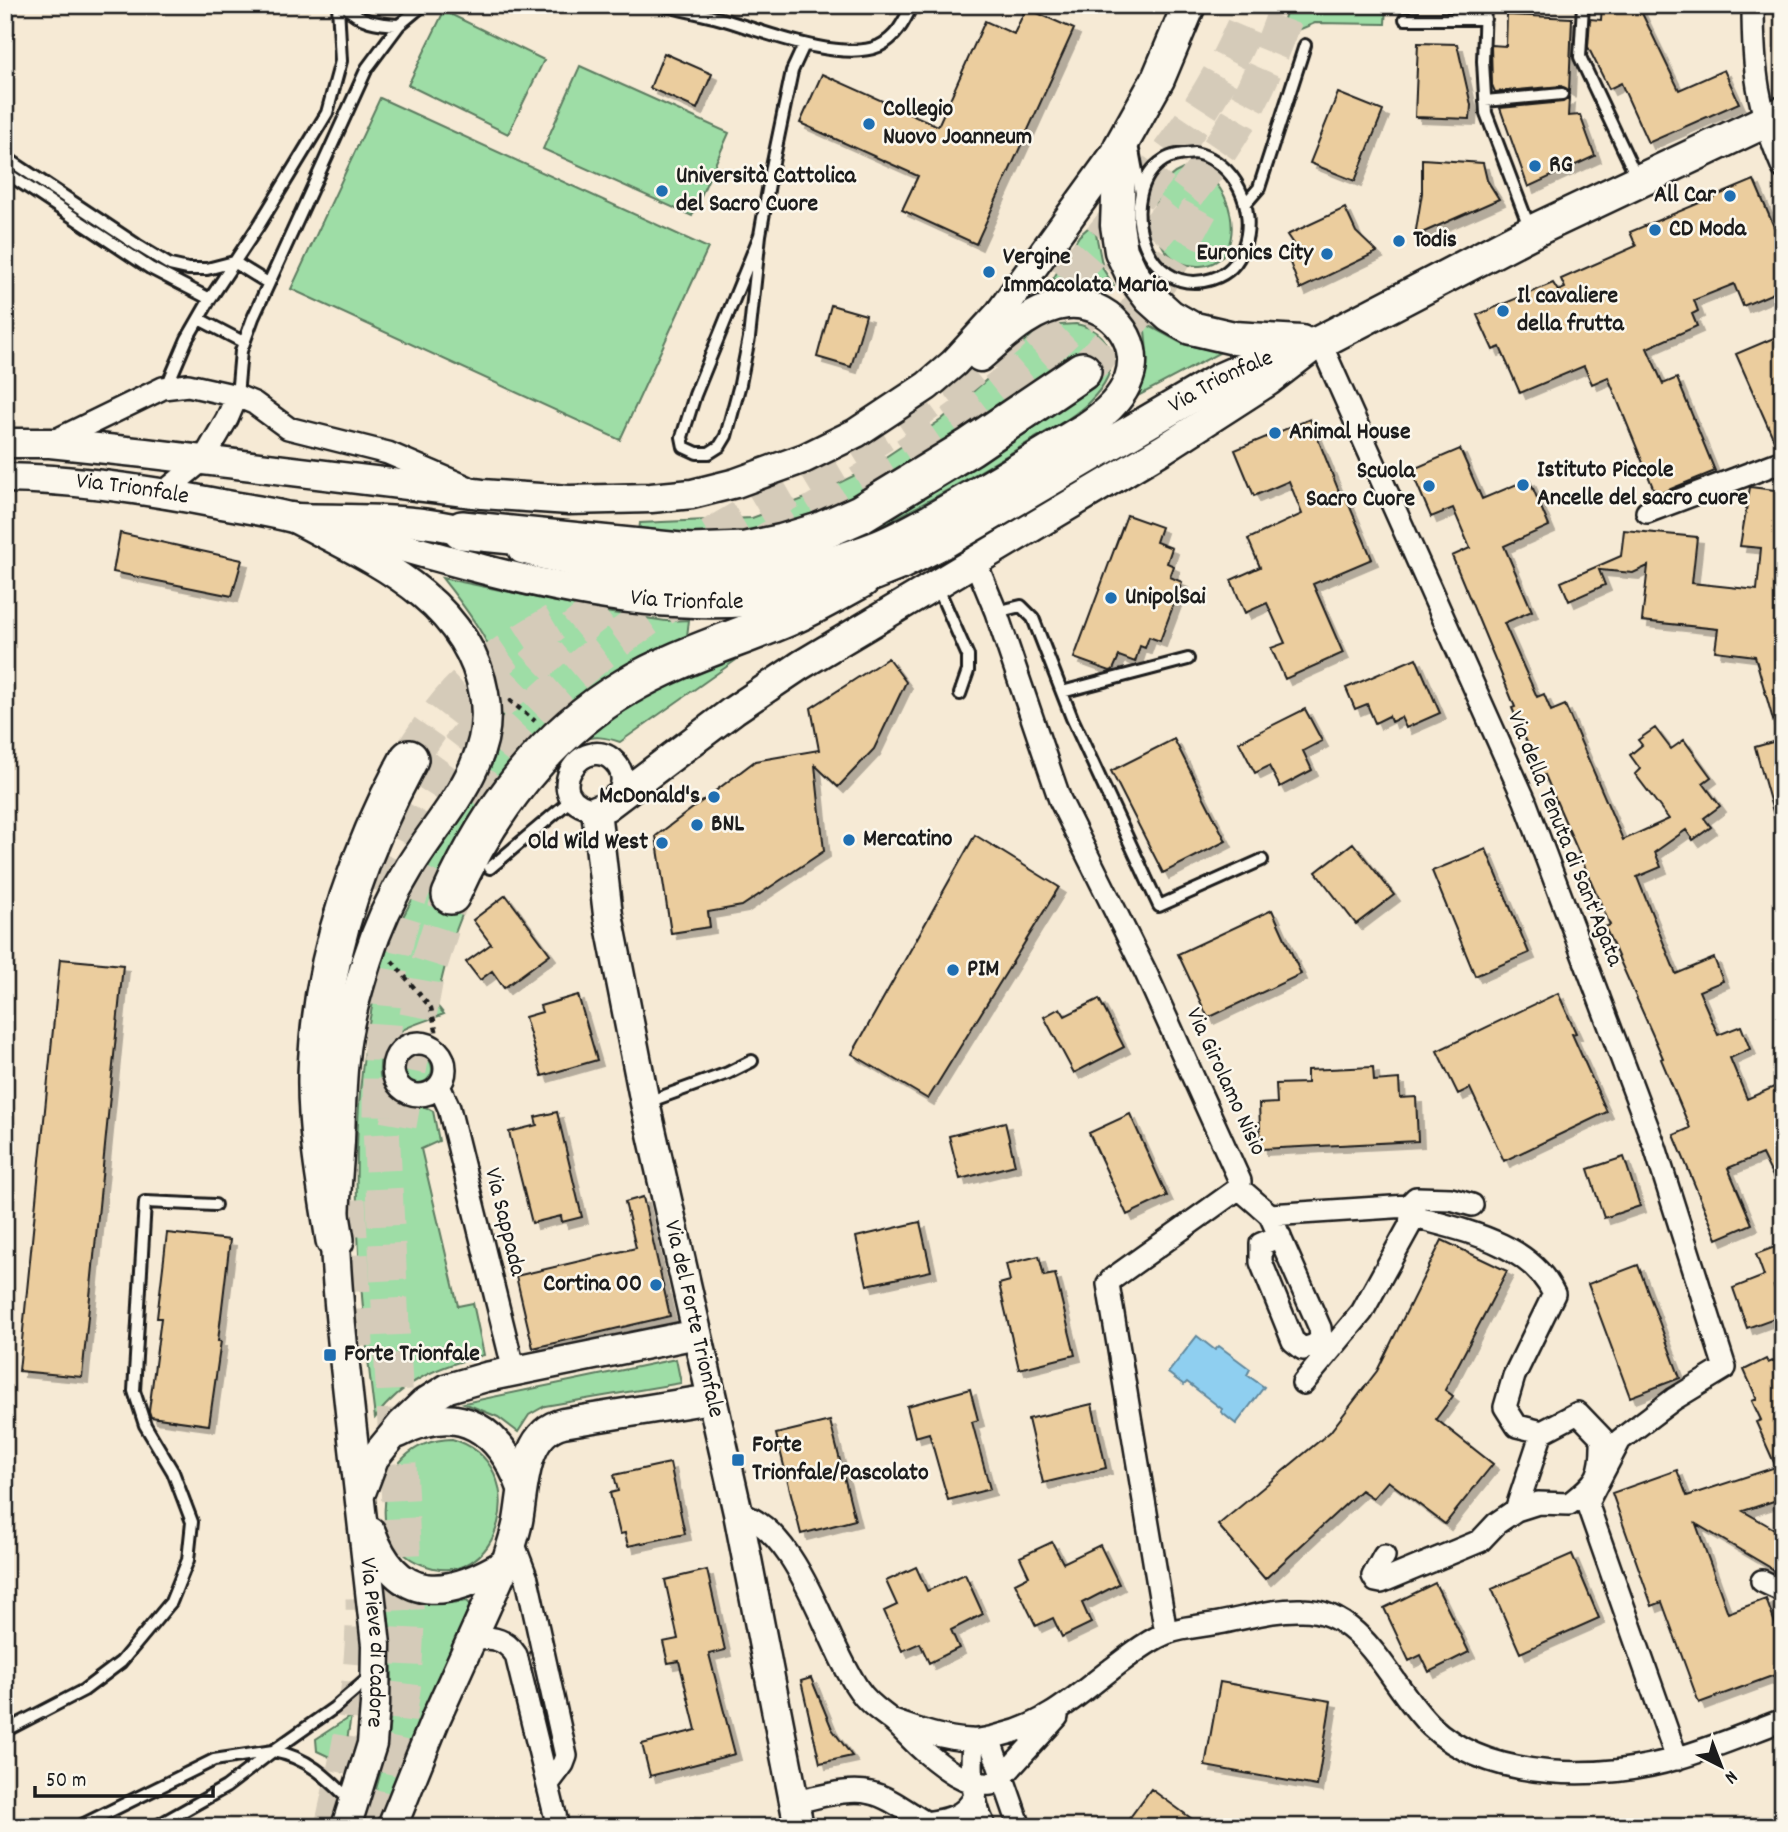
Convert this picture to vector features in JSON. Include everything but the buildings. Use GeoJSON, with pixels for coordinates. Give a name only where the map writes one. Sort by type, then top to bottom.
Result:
{"type":"FeatureCollection","features":[{"type":"Feature","properties":{"kind":"highway"},"geometry":{"type":"LineString","coordinates":[[462,530],[690,553],[745,551],[783,543],[819,532],[860,514],[970,447],[1082,371]]}},
{"type":"Feature","properties":{"kind":"highway"},"geometry":{"type":"LineString","coordinates":[[451,895],[470,855],[501,806],[530,768],[593,709],[642,678],[687,656],[788,617],[861,579]]}},
{"type":"Feature","properties":{"kind":"highway"},"geometry":{"type":"LineString","coordinates":[[335,1240],[318,1110],[317,1074],[325,993],[335,939],[358,868],[409,759]]}},
{"type":"Feature","properties":{"kind":"main road"},"geometry":{"type":"LineString","coordinates":[[1189,5],[1158,79],[1125,139],[1117,225],[1121,251],[1139,284],[1166,291],[1191,328],[1221,336],[1320,342]]}},
{"type":"Feature","properties":{"kind":"main road","name":"Via Trionfale"},"geometry":{"type":"LineString","coordinates":[[595,802],[768,687],[1234,404],[1320,342],[1531,232],[1774,117]]}},
{"type":"Feature","properties":{"kind":"main road","name":"Via Trionfale"},"geometry":{"type":"LineString","coordinates":[[5,443],[50,443],[482,494],[608,501],[692,494],[736,483],[782,468],[881,419],[945,371],[981,335],[1060,232],[1125,139]]}},
{"type":"Feature","properties":{"kind":"main road"},"geometry":{"type":"LineString","coordinates":[[292,517],[399,522],[462,530],[583,564],[683,577],[760,574],[835,559],[878,544],[921,524],[1097,419],[1110,408],[1126,386],[1132,365],[1128,340],[1122,329],[1104,312],[1080,304],[1055,306],[1012,330],[972,365],[928,395],[881,419]]}},
{"type":"Feature","properties":{"kind":"main road","name":"Via Trionfale"},"geometry":{"type":"LineString","coordinates":[[5,478],[163,492],[292,517],[476,566],[630,599],[683,603],[751,602],[861,579],[901,563],[945,541],[1219,380],[1260,362],[1320,342]]}},
{"type":"Feature","properties":{"kind":"main road"},"geometry":{"type":"LineString","coordinates":[[292,517],[393,571],[444,614],[473,657],[482,682],[486,718],[481,748],[472,773],[454,804],[406,872],[374,938],[353,1005],[344,1057],[335,1240],[360,1498]]}},
{"type":"Feature","properties":{"kind":"main road","name":"Via del Forte Trionfale"},"geometry":{"type":"LineString","coordinates":[[595,802],[608,915],[645,1103],[738,1513],[797,1815]]}},
{"type":"Feature","properties":{"kind":"main road","name":"Via Pieve di Cadore"},"geometry":{"type":"LineString","coordinates":[[350,1816],[372,1744],[376,1645],[360,1498],[374,1458],[412,1413],[448,1388],[463,1382],[697,1334]]}},
{"type":"Feature","properties":{"kind":"main road"},"geometry":{"type":"LineString","coordinates":[[392,1827],[426,1741],[509,1553],[522,1488],[537,1442],[552,1427],[711,1399]]}},
{"type":"Feature","properties":{"kind":"main road"},"geometry":{"type":"LineString","coordinates":[[393,1436],[416,1424],[435,1421],[462,1422],[475,1426],[502,1447],[522,1488]]}},
{"type":"Feature","properties":{"kind":"main road","name":"Via Pieve di Cadore"},"geometry":{"type":"LineString","coordinates":[[360,1498],[382,1558],[394,1573],[413,1584],[433,1589],[454,1588],[481,1578],[509,1553]]}},
{"type":"Feature","properties":{"kind":"street"},"geometry":{"type":"LineString","coordinates":[[1753,5],[1756,84],[1774,117],[1783,167]]}},
{"type":"Feature","properties":{"kind":"street","name":"Via della Tenuta di Sant'Agata"},"geometry":{"type":"LineString","coordinates":[[1320,342],[1525,801],[1655,1147],[1725,1368],[1675,1399],[1620,1440],[1587,1503],[1677,1759]]}},
{"type":"Feature","properties":{"kind":"street","name":"Via Trionfale"},"geometry":{"type":"LineString","coordinates":[[50,443],[167,386],[181,384],[237,396],[254,403],[288,428],[409,460],[482,494]]}},
{"type":"Feature","properties":{"kind":"street"},"geometry":{"type":"LineString","coordinates":[[163,492],[202,460],[237,396]]}},
{"type":"Feature","properties":{"kind":"street"},"geometry":{"type":"LineString","coordinates":[[1647,512],[1783,461]]}},
{"type":"Feature","properties":{"kind":"street","name":"Via Girolamo Nisio"},"geometry":{"type":"LineString","coordinates":[[975,561],[996,612],[1060,800],[1152,985],[1239,1177],[1239,1188],[1108,1284],[1166,1633]]}},
{"type":"Feature","properties":{"kind":"street"},"geometry":{"type":"LineString","coordinates":[[437,1050],[421,1043],[404,1047],[394,1062],[393,1071],[399,1087],[415,1096],[432,1092],[439,1086]]}},
{"type":"Feature","properties":{"kind":"street","name":"Via Sappada"},"geometry":{"type":"LineString","coordinates":[[437,1050],[445,1064],[445,1072],[439,1086],[449,1108],[514,1371]]}},
{"type":"Feature","properties":{"kind":"street"},"geometry":{"type":"LineString","coordinates":[[1239,1188],[1270,1215],[1280,1236],[1320,1328],[1321,1338],[1315,1345],[1303,1349],[1293,1341],[1261,1262],[1261,1244],[1280,1236]]}},
{"type":"Feature","properties":{"kind":"street"},"geometry":{"type":"LineString","coordinates":[[1303,1383],[1362,1312],[1410,1225],[1410,1211],[1416,1198],[1451,1199],[1472,1205]]}},
{"type":"Feature","properties":{"kind":"street"},"geometry":{"type":"LineString","coordinates":[[1270,1215],[1410,1211],[1509,1249],[1525,1259],[1550,1284],[1554,1294],[1514,1376],[1505,1407],[1517,1426],[1542,1432],[1578,1413],[1602,1438],[1603,1465],[1592,1485],[1569,1504],[1538,1503],[1516,1510],[1497,1523],[1480,1541],[1381,1582],[1376,1581],[1373,1576],[1384,1556]]}},
{"type":"Feature","properties":{"kind":"street"},"geometry":{"type":"LineString","coordinates":[[1516,1510],[1542,1432]]}},
{"type":"Feature","properties":{"kind":"street"},"geometry":{"type":"LineString","coordinates":[[738,1513],[758,1521],[784,1548],[853,1681],[864,1697],[933,1759],[973,1789],[985,1827]]}},
{"type":"Feature","properties":{"kind":"street"},"geometry":{"type":"LineString","coordinates":[[509,1553],[527,1579],[566,1756],[563,1765],[548,1784]]}},
{"type":"Feature","properties":{"kind":"street"},"geometry":{"type":"LineString","coordinates":[[1762,1581],[1783,1591]]}},
{"type":"Feature","properties":{"kind":"street"},"geometry":{"type":"LineString","coordinates":[[893,1721],[927,1732],[981,1740],[1037,1724],[1166,1633],[1293,1610],[1322,1611],[1337,1617],[1352,1628],[1430,1726],[1454,1744],[1475,1755],[1508,1765],[1572,1772],[1603,1772],[1677,1759],[1783,1720]]}},
{"type":"Feature","properties":{"kind":"street"},"geometry":{"type":"LineString","coordinates":[[470,1643],[484,1637],[496,1639],[509,1646],[516,1655],[558,1827]]}},
{"type":"Feature","properties":{"kind":"street"},"geometry":{"type":"LineString","coordinates":[[973,1789],[989,1785],[1003,1776],[1068,1704]]}},
{"type":"Feature","properties":{"kind":"street"},"geometry":{"type":"LineString","coordinates":[[981,1740],[1003,1776],[1020,1827]]}},
{"type":"Feature","properties":{"kind":"street"},"geometry":{"type":"LineString","coordinates":[[797,1815],[843,1794],[869,1792],[930,1825],[959,1815],[968,1806],[973,1789],[981,1740]]}},
{"type":"Feature","properties":{"kind":"lane"},"geometry":{"type":"LineString","coordinates":[[167,386],[187,339],[210,299],[327,113],[341,61],[338,5]]}},
{"type":"Feature","properties":{"kind":"lane"},"geometry":{"type":"LineString","coordinates":[[344,5],[356,16],[368,21],[399,25]]}},
{"type":"Feature","properties":{"kind":"lane"},"geometry":{"type":"LineString","coordinates":[[237,396],[243,342],[367,68],[399,25],[423,5]]}},
{"type":"Feature","properties":{"kind":"lane"},"geometry":{"type":"LineString","coordinates":[[663,5],[804,45],[847,50],[870,49],[894,36],[912,5]]}},
{"type":"Feature","properties":{"kind":"lane"},"geometry":{"type":"LineString","coordinates":[[1486,5],[1483,61],[1486,113],[1531,232]]}},
{"type":"Feature","properties":{"kind":"lane"},"geometry":{"type":"LineString","coordinates":[[1583,5],[1580,57],[1638,180]]}},
{"type":"Feature","properties":{"kind":"lane"},"geometry":{"type":"LineString","coordinates":[[1405,19],[1485,19]]}},
{"type":"Feature","properties":{"kind":"lane"},"geometry":{"type":"LineString","coordinates":[[760,235],[682,436],[684,447],[693,452],[714,451],[726,436],[749,338],[760,235],[792,71],[804,45]]}},
{"type":"Feature","properties":{"kind":"lane"},"geometry":{"type":"LineString","coordinates":[[1246,203],[1259,188],[1305,45]]}},
{"type":"Feature","properties":{"kind":"lane"},"geometry":{"type":"LineString","coordinates":[[1485,100],[1562,94]]}},
{"type":"Feature","properties":{"kind":"lane"},"geometry":{"type":"LineString","coordinates":[[1125,139],[1141,197]]}},
{"type":"Feature","properties":{"kind":"lane"},"geometry":{"type":"LineString","coordinates":[[1195,153],[1207,156],[1219,163],[1234,181],[1246,203],[1249,219],[1246,243],[1228,271],[1204,281],[1186,281],[1166,291],[1156,265],[1146,250],[1140,218],[1141,197],[1147,178],[1165,159],[1195,153]]}},
{"type":"Feature","properties":{"kind":"lane"},"geometry":{"type":"LineString","coordinates":[[5,157],[137,246],[170,265],[207,269],[234,262],[268,284]]}},
{"type":"Feature","properties":{"kind":"lane"},"geometry":{"type":"LineString","coordinates":[[5,172],[150,268],[210,299]]}},
{"type":"Feature","properties":{"kind":"lane"},"geometry":{"type":"LineString","coordinates":[[199,318],[243,342]]}},
{"type":"Feature","properties":{"kind":"lane"},"geometry":{"type":"LineString","coordinates":[[936,583],[968,656],[968,671],[960,694]]}},
{"type":"Feature","properties":{"kind":"lane"},"geometry":{"type":"LineString","coordinates":[[996,612],[1018,606],[1029,613],[1159,906],[1262,860]]}},
{"type":"Feature","properties":{"kind":"lane"},"geometry":{"type":"LineString","coordinates":[[1062,692],[1188,659]]}},
{"type":"Feature","properties":{"kind":"lane"},"geometry":{"type":"LineString","coordinates":[[490,867],[595,802]]}},
{"type":"Feature","properties":{"kind":"lane"},"geometry":{"type":"LineString","coordinates":[[645,1103],[728,1073],[752,1061]]}},
{"type":"Feature","properties":{"kind":"lane"},"geometry":{"type":"LineString","coordinates":[[5,1731],[84,1690],[121,1662],[171,1602],[188,1560],[192,1522],[173,1472],[145,1425],[134,1391],[145,1202],[215,1205]]}},
{"type":"Feature","properties":{"kind":"lane"},"geometry":{"type":"LineString","coordinates":[[155,1827],[226,1787],[334,1708],[376,1671]]}},
{"type":"Feature","properties":{"kind":"lane"},"geometry":{"type":"LineString","coordinates":[[78,1827],[214,1760],[273,1751],[300,1759],[319,1770],[350,1816]]}},
{"type":"Feature","properties":{"kind":"path"},"geometry":{"type":"LineString","coordinates":[[482,682],[512,701],[558,739]]}},
{"type":"Feature","properties":{"kind":"path"},"geometry":{"type":"LineString","coordinates":[[374,938],[431,1008],[437,1050]]}},
{"type":"Feature","properties":{"kind":"green space"},"geometry":{"type":"Polygon","coordinates":[[[1289,5],[1386,5],[1385,24],[1315,23],[1291,33],[1273,48],[1289,5]]]}},
{"type":"Feature","properties":{"kind":"green space"},"geometry":{"type":"Polygon","coordinates":[[[444,11],[544,60],[508,134],[408,85],[444,11]]]}},
{"type":"Feature","properties":{"kind":"green space"},"geometry":{"type":"Polygon","coordinates":[[[580,66],[729,133],[692,216],[543,149],[580,66]]]}},
{"type":"Feature","properties":{"kind":"green space"},"geometry":{"type":"Polygon","coordinates":[[[380,98],[708,248],[620,440],[291,289],[380,98]]]}},
{"type":"Feature","properties":{"kind":"green space"},"geometry":{"type":"Polygon","coordinates":[[[1183,169],[1201,172],[1215,182],[1225,197],[1230,215],[1231,233],[1227,249],[1217,261],[1200,266],[1182,263],[1169,255],[1160,241],[1155,225],[1159,192],[1169,178],[1183,169]]]}},
{"type":"Feature","properties":{"kind":"green space"},"geometry":{"type":"Polygon","coordinates":[[[1089,227],[1096,234],[1103,269],[1114,286],[1112,289],[1053,279],[1079,236],[1089,227]]]}},
{"type":"Feature","properties":{"kind":"green space"},"geometry":{"type":"Polygon","coordinates":[[[1144,323],[1183,344],[1221,352],[1136,397],[1147,361],[1144,323]]]}},
{"type":"Feature","properties":{"kind":"green space"},"geometry":{"type":"Polygon","coordinates":[[[1076,324],[1092,329],[1100,335],[1111,356],[1107,377],[1090,401],[1060,424],[956,486],[882,525],[879,520],[833,514],[713,543],[639,533],[640,523],[752,518],[814,495],[866,470],[941,420],[1024,342],[1036,334],[1059,325],[1076,324]]]}},
{"type":"Feature","properties":{"kind":"green space"},"geometry":{"type":"Polygon","coordinates":[[[442,578],[605,612],[666,621],[689,620],[687,636],[641,656],[615,672],[544,728],[450,946],[438,994],[433,1001],[444,1014],[408,1027],[390,1040],[384,1049],[380,1060],[380,1075],[387,1094],[396,1102],[418,1104],[433,1111],[439,1141],[421,1149],[458,1306],[473,1303],[484,1355],[423,1376],[398,1394],[375,1418],[362,1303],[357,1182],[363,1062],[372,1004],[393,934],[432,862],[481,788],[489,771],[496,753],[503,709],[499,672],[492,655],[475,622],[442,578]]]}},
{"type":"Feature","properties":{"kind":"green space"},"geometry":{"type":"Polygon","coordinates":[[[763,641],[620,742],[600,737],[579,741],[603,712],[763,641]]]}},
{"type":"Feature","properties":{"kind":"green space"},"geometry":{"type":"Polygon","coordinates":[[[418,1055],[428,1059],[432,1069],[428,1079],[418,1083],[408,1079],[404,1069],[408,1059],[418,1055]]]}},
{"type":"Feature","properties":{"kind":"green space"},"geometry":{"type":"Polygon","coordinates":[[[676,1359],[681,1383],[545,1406],[529,1415],[518,1432],[498,1417],[464,1403],[676,1359]]]}},
{"type":"Feature","properties":{"kind":"green space"},"geometry":{"type":"Polygon","coordinates":[[[452,1439],[478,1453],[494,1473],[500,1498],[498,1523],[488,1545],[471,1562],[448,1569],[421,1564],[403,1553],[388,1533],[385,1509],[390,1478],[404,1458],[425,1444],[452,1439]]]}},
{"type":"Feature","properties":{"kind":"green space"},"geometry":{"type":"Polygon","coordinates":[[[385,1585],[424,1602],[443,1604],[467,1601],[470,1604],[378,1827],[364,1827],[382,1768],[391,1708],[391,1646],[385,1585]]]}},
{"type":"Feature","properties":{"kind":"green space"},"geometry":{"type":"Polygon","coordinates":[[[351,1716],[342,1771],[332,1758],[317,1751],[316,1739],[351,1716]]]}},
{"type":"Feature","properties":{"kind":"water"},"geometry":{"type":"Polygon","coordinates":[[[1197,1336],[1215,1350],[1219,1346],[1250,1369],[1247,1375],[1264,1387],[1236,1424],[1221,1412],[1222,1409],[1187,1382],[1184,1385],[1168,1373],[1197,1336]]]}},
{"type":"Feature","properties":{"kind":"tunnel"},"geometry":{"type":"LineString","coordinates":[[362,944],[380,887],[404,833],[434,782],[469,735],[508,691],[596,612],[644,577],[887,431],[938,395],[1015,330],[1084,259],[1182,137],[1229,60],[1253,5]]}},
{"type":"Feature","properties":{"kind":"tunnel"},"geometry":{"type":"LineString","coordinates":[[766,542],[896,462],[972,410],[1046,349],[1091,304],[1167,218],[1225,141],[1258,83],[1289,5]]}},
{"type":"Feature","properties":{"kind":"tunnel"},"geometry":{"type":"LineString","coordinates":[[1082,371],[1122,331],[1153,290],[1206,197]]}},
{"type":"Feature","properties":{"kind":"tunnel"},"geometry":{"type":"LineString","coordinates":[[465,797],[487,764],[539,705],[599,654],[696,586]]}},
{"type":"Feature","properties":{"kind":"tunnel"},"geometry":{"type":"LineString","coordinates":[[409,759],[444,709],[469,682],[507,652],[562,618]]}},
{"type":"Feature","properties":{"kind":"tunnel"},"geometry":{"type":"LineString","coordinates":[[374,1827],[397,1727],[406,1624],[381,1127],[381,1068],[393,950],[412,887],[432,849]]}},
{"type":"Feature","properties":{"kind":"tunnel"},"geometry":{"type":"LineString","coordinates":[[398,1125],[425,978],[451,895]]}},
{"type":"Feature","properties":{"kind":"tunnel"},"geometry":{"type":"LineString","coordinates":[[347,1200],[356,1362]]}},
{"type":"Feature","properties":{"kind":"tunnel"},"geometry":{"type":"LineString","coordinates":[[333,1827],[360,1685],[364,1598]]}},
{"type":"Feature","properties":{"kind":"place","name":"Collegio Nuovo Joanneum"},"geometry":{"type":"Point","coordinates":[869,124]}},
{"type":"Feature","properties":{"kind":"place","name":"RG"},"geometry":{"type":"Point","coordinates":[1535,166]}},
{"type":"Feature","properties":{"kind":"place","name":"Università Cattolica del Sacro Cuore"},"geometry":{"type":"Point","coordinates":[662,191]}},
{"type":"Feature","properties":{"kind":"place","name":"All Car"},"geometry":{"type":"Point","coordinates":[1730,196]}},
{"type":"Feature","properties":{"kind":"place","name":"CD Moda"},"geometry":{"type":"Point","coordinates":[1655,230]}},
{"type":"Feature","properties":{"kind":"place","name":"Todis"},"geometry":{"type":"Point","coordinates":[1399,241]}},
{"type":"Feature","properties":{"kind":"place","name":"Euronics City"},"geometry":{"type":"Point","coordinates":[1327,254]}},
{"type":"Feature","properties":{"kind":"place","name":"Vergine Immacolata Maria"},"geometry":{"type":"Point","coordinates":[989,272]}},
{"type":"Feature","properties":{"kind":"place","name":"Il cavaliere della frutta"},"geometry":{"type":"Point","coordinates":[1503,311]}},
{"type":"Feature","properties":{"kind":"place","name":"Animal House"},"geometry":{"type":"Point","coordinates":[1275,433]}},
{"type":"Feature","properties":{"kind":"place","name":"Istituto Piccole Ancelle del sacro cuore"},"geometry":{"type":"Point","coordinates":[1523,485]}},
{"type":"Feature","properties":{"kind":"place","name":"Scuola Sacro Cuore"},"geometry":{"type":"Point","coordinates":[1429,486]}},
{"type":"Feature","properties":{"kind":"place","name":"UnipolSai"},"geometry":{"type":"Point","coordinates":[1111,598]}},
{"type":"Feature","properties":{"kind":"place","name":"McDonald's"},"geometry":{"type":"Point","coordinates":[714,797]}},
{"type":"Feature","properties":{"kind":"place","name":"BNL"},"geometry":{"type":"Point","coordinates":[697,825]}},
{"type":"Feature","properties":{"kind":"place","name":"Mercatino"},"geometry":{"type":"Point","coordinates":[849,840]}},
{"type":"Feature","properties":{"kind":"place","name":"Old Wild West"},"geometry":{"type":"Point","coordinates":[662,843]}},
{"type":"Feature","properties":{"kind":"place","name":"PIM"},"geometry":{"type":"Point","coordinates":[953,970]}},
{"type":"Feature","properties":{"kind":"place","name":"Cortina 00"},"geometry":{"type":"Point","coordinates":[656,1285]}},
{"type":"Feature","properties":{"kind":"place","name":"Forte Trionfale"},"geometry":{"type":"Point","coordinates":[330,1355]}},
{"type":"Feature","properties":{"kind":"place","name":"Forte Trionfale/Pascolato"},"geometry":{"type":"Point","coordinates":[738,1460]}}]}
